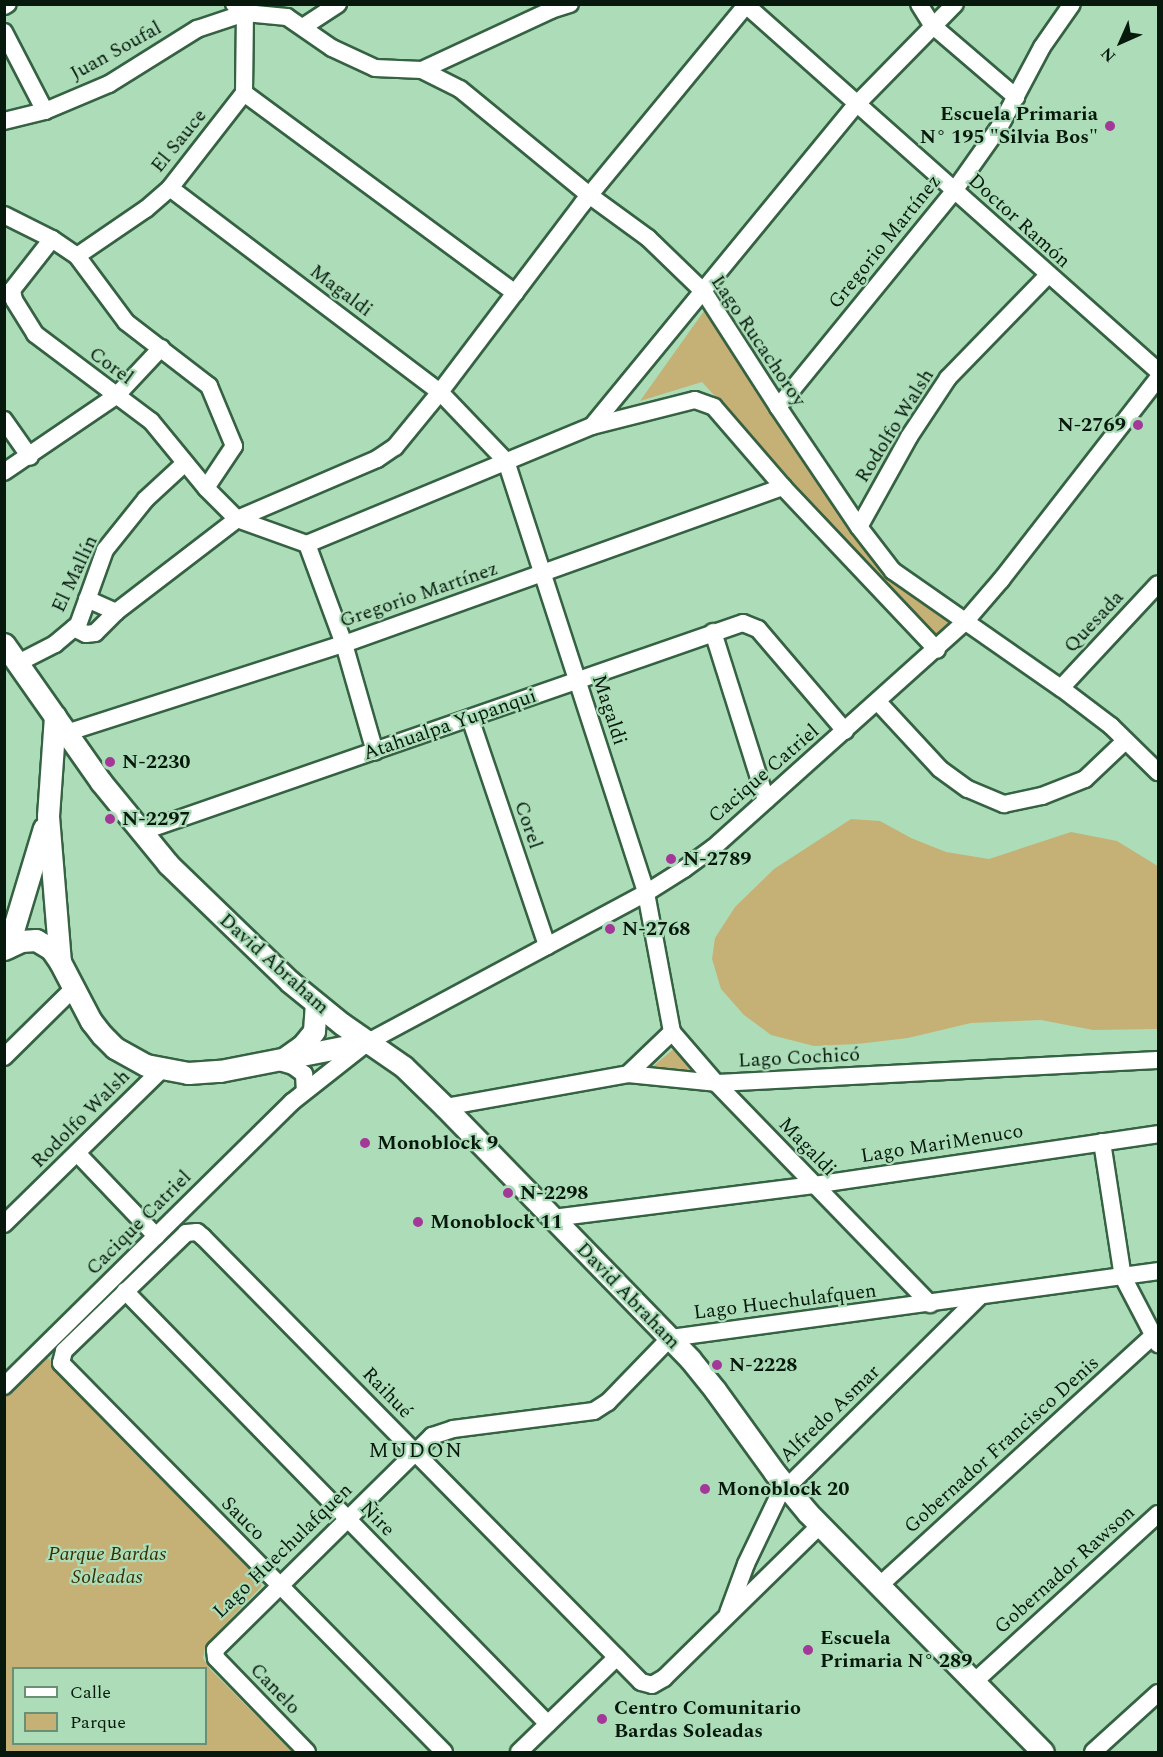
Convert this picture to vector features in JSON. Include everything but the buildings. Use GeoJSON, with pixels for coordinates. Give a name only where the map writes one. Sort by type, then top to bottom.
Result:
{"type":"FeatureCollection","features":[{"type":"Feature","properties":{"kind":"main road","name":"David Abraham"},"geometry":{"type":"LineString","coordinates":[[4,644],[66,733],[141,832],[233,930],[316,1004],[404,1068],[445,1107],[670,1338],[715,1389],[786,1487],[820,1525],[1043,1752]]}},
{"type":"Feature","properties":{"kind":"main road"},"geometry":{"type":"LineString","coordinates":[[55,716],[48,816],[60,962]]}},
{"type":"Feature","properties":{"kind":"main road"},"geometry":{"type":"LineString","coordinates":[[6,948],[48,816]]}},
{"type":"Feature","properties":{"kind":"main road"},"geometry":{"type":"LineString","coordinates":[[6,948],[21,941],[36,940],[51,949],[91,1021],[116,1048],[130,1058],[161,1070],[204,1073],[368,1042]]}},
{"type":"Feature","properties":{"kind":"main road"},"geometry":{"type":"LineString","coordinates":[[279,1060],[302,1046],[314,1032],[316,1004]]}},
{"type":"Feature","properties":{"kind":"street"},"geometry":{"type":"LineString","coordinates":[[303,27],[339,4]]}},
{"type":"Feature","properties":{"kind":"street"},"geometry":{"type":"LineString","coordinates":[[422,70],[551,10],[570,4]]}},
{"type":"Feature","properties":{"kind":"street"},"geometry":{"type":"LineString","coordinates":[[919,4],[932,25],[1016,97]]}},
{"type":"Feature","properties":{"kind":"street"},"geometry":{"type":"LineString","coordinates":[[592,426],[856,105],[955,4]]}},
{"type":"Feature","properties":{"kind":"street","name":"Gregorio Martínez"},"geometry":{"type":"LineString","coordinates":[[778,407],[954,191],[1000,126],[1042,47],[1072,4]]}},
{"type":"Feature","properties":{"kind":"street"},"geometry":{"type":"LineString","coordinates":[[74,628],[86,634],[95,633],[116,612],[237,519],[377,459],[395,447],[440,392],[589,195],[746,5]]}},
{"type":"Feature","properties":{"kind":"street","name":"Doctor Ramón"},"geometry":{"type":"LineString","coordinates":[[746,5],[1158,371]]}},
{"type":"Feature","properties":{"kind":"street"},"geometry":{"type":"LineString","coordinates":[[239,9],[244,93],[515,293]]}},
{"type":"Feature","properties":{"kind":"street","name":"Lago Rucachoroy"},"geometry":{"type":"LineString","coordinates":[[239,9],[287,17],[332,48],[375,68],[422,70],[460,89],[589,195],[648,238],[704,292],[859,527],[893,571],[964,623],[1061,688],[1111,726],[1158,771]]}},
{"type":"Feature","properties":{"kind":"street","name":"Juan Soufal"},"geometry":{"type":"LineString","coordinates":[[4,121],[45,111],[109,84],[197,29],[239,9]]}},
{"type":"Feature","properties":{"kind":"street"},"geometry":{"type":"LineString","coordinates":[[4,32],[45,111]]}},
{"type":"Feature","properties":{"kind":"street","name":"El Sauce"},"geometry":{"type":"LineString","coordinates":[[77,256],[146,209],[170,188],[244,93]]}},
{"type":"Feature","properties":{"kind":"street","name":"Magaldi"},"geometry":{"type":"LineString","coordinates":[[170,188],[440,392],[506,460],[646,893],[672,1032],[716,1083],[930,1304]]}},
{"type":"Feature","properties":{"kind":"street"},"geometry":{"type":"LineString","coordinates":[[4,215],[52,239],[77,256],[126,322],[209,386],[234,446],[206,488]]}},
{"type":"Feature","properties":{"kind":"street","name":"Corel"},"geometry":{"type":"LineString","coordinates":[[52,239],[12,290],[14,300],[35,334],[151,421],[206,488],[237,519]]}},
{"type":"Feature","properties":{"kind":"street","name":"Rodolfo Walsh"},"geometry":{"type":"LineString","coordinates":[[859,527],[909,437],[948,378],[1048,275]]}},
{"type":"Feature","properties":{"kind":"street"},"geometry":{"type":"LineString","coordinates":[[4,472],[30,457],[116,396],[161,348]]}},
{"type":"Feature","properties":{"kind":"street","name":"Cacique Catriel"},"geometry":{"type":"LineString","coordinates":[[4,1386],[305,1091],[368,1042],[646,893],[699,859],[937,650],[964,623],[1001,580],[1158,378]]}},
{"type":"Feature","properties":{"kind":"street"},"geometry":{"type":"LineString","coordinates":[[237,519],[307,544],[592,426],[694,400],[714,407],[783,487],[937,650]]}},
{"type":"Feature","properties":{"kind":"street"},"geometry":{"type":"LineString","coordinates":[[4,420],[30,457]]}},
{"type":"Feature","properties":{"kind":"street","name":"El Mallín"},"geometry":{"type":"LineString","coordinates":[[18,663],[55,644],[78,625],[105,550],[146,500],[185,463]]}},
{"type":"Feature","properties":{"kind":"street","name":"Gregorio Martínez"},"geometry":{"type":"LineString","coordinates":[[66,733],[344,644],[783,487]]}},
{"type":"Feature","properties":{"kind":"street"},"geometry":{"type":"LineString","coordinates":[[307,544],[344,644],[375,752]]}},
{"type":"Feature","properties":{"kind":"street","name":"Quesada"},"geometry":{"type":"LineString","coordinates":[[1061,688],[1158,584]]}},
{"type":"Feature","properties":{"kind":"street"},"geometry":{"type":"LineString","coordinates":[[87,599],[116,612]]}},
{"type":"Feature","properties":{"kind":"street","name":"Atahualpa Yupanqui"},"geometry":{"type":"LineString","coordinates":[[141,832],[743,623],[759,629],[845,731]]}},
{"type":"Feature","properties":{"kind":"street"},"geometry":{"type":"LineString","coordinates":[[713,632],[766,800]]}},
{"type":"Feature","properties":{"kind":"street"},"geometry":{"type":"LineString","coordinates":[[878,702],[940,769],[968,789],[1004,804],[1042,796],[1085,779],[1125,741]]}},
{"type":"Feature","properties":{"kind":"street","name":"Corel"},"geometry":{"type":"LineString","coordinates":[[470,718],[547,946]]}},
{"type":"Feature","properties":{"kind":"street"},"geometry":{"type":"LineString","coordinates":[[4,1057],[73,989]]}},
{"type":"Feature","properties":{"kind":"street"},"geometry":{"type":"LineString","coordinates":[[628,1074],[672,1032]]}},
{"type":"Feature","properties":{"kind":"street"},"geometry":{"type":"LineString","coordinates":[[279,1060],[304,1074],[305,1091]]}},
{"type":"Feature","properties":{"kind":"street","name":"Lago Cochicó"},"geometry":{"type":"LineString","coordinates":[[445,1107],[628,1074],[716,1083],[1158,1060]]}},
{"type":"Feature","properties":{"kind":"street","name":"Rodolfo Walsh"},"geometry":{"type":"LineString","coordinates":[[4,1224],[161,1070]]}},
{"type":"Feature","properties":{"kind":"street","name":"Lago MariMenuco"},"geometry":{"type":"LineString","coordinates":[[553,1218],[814,1185],[1158,1134]]}},
{"type":"Feature","properties":{"kind":"street"},"geometry":{"type":"LineString","coordinates":[[1102,1142],[1123,1277],[1156,1340]]}},
{"type":"Feature","properties":{"kind":"street"},"geometry":{"type":"LineString","coordinates":[[77,1153],[156,1236]]}},
{"type":"Feature","properties":{"kind":"street","name":"Raihué"},"geometry":{"type":"LineString","coordinates":[[125,1292],[181,1237],[193,1231],[204,1237],[617,1658],[641,1682],[652,1685]]}},
{"type":"Feature","properties":{"kind":"street","name":"Lago Huechulafquen"},"geometry":{"type":"LineString","coordinates":[[214,1654],[217,1646],[432,1436],[453,1429],[594,1412],[608,1402],[670,1338],[1158,1271]]}},
{"type":"Feature","properties":{"kind":"street","name":"Sauco"},"geometry":{"type":"LineString","coordinates":[[125,1292],[64,1351],[60,1360],[62,1365],[444,1752]]}},
{"type":"Feature","properties":{"kind":"street","name":"Ñire"},"geometry":{"type":"LineString","coordinates":[[125,1292],[548,1724]]}},
{"type":"Feature","properties":{"kind":"street","name":"Alfredo Asmar"},"geometry":{"type":"LineString","coordinates":[[727,1615],[740,1576],[771,1509],[786,1487],[979,1297]]}},
{"type":"Feature","properties":{"kind":"street","name":"Gobernador Francisco Denis"},"geometry":{"type":"LineString","coordinates":[[879,1586],[1156,1340]]}},
{"type":"Feature","properties":{"kind":"street","name":"Gobernador Rawson"},"geometry":{"type":"LineString","coordinates":[[974,1682],[1158,1514]]}},
{"type":"Feature","properties":{"kind":"street","name":"Alfredo Asmar"},"geometry":{"type":"LineString","coordinates":[[652,1685],[664,1678],[820,1525]]}},
{"type":"Feature","properties":{"kind":"street","name":"Canelo"},"geometry":{"type":"LineString","coordinates":[[214,1654],[307,1752]]}},
{"type":"Feature","properties":{"kind":"street"},"geometry":{"type":"LineString","coordinates":[[519,1752],[617,1658]]}},
{"type":"Feature","properties":{"kind":"street"},"geometry":{"type":"LineString","coordinates":[[1093,1752],[1158,1694]]}},
{"type":"Feature","properties":{"kind":"green space"},"geometry":{"type":"Polygon","coordinates":[[[704,311],[883,571],[951,622],[935,637],[702,382],[640,401],[704,311]]]}},
{"type":"Feature","properties":{"kind":"green space"},"geometry":{"type":"Polygon","coordinates":[[[851,819],[880,821],[911,838],[946,852],[989,859],[1071,832],[1117,841],[1156,865],[1158,867],[1158,1029],[1093,1030],[1041,1020],[971,1023],[908,1038],[814,1046],[771,1035],[744,1015],[721,989],[712,959],[715,938],[735,907],[774,869],[851,819]]]}},
{"type":"Feature","properties":{"kind":"green space"},"geometry":{"type":"Polygon","coordinates":[[[676,1047],[691,1072],[650,1069],[676,1047]]]}},
{"type":"Feature","properties":{"kind":"green space","name":"Parque Bardas Soleadas"},"geometry":{"type":"Polygon","coordinates":[[[45,1355],[262,1578],[261,1587],[206,1644],[203,1658],[210,1669],[292,1752],[5,1752],[5,1395],[45,1355]]]}},
{"type":"Feature","properties":{"kind":"place","name":"Escuela Primaria N° 195 \"Silvia Bos\""},"geometry":{"type":"Point","coordinates":[1110,126]}},
{"type":"Feature","properties":{"kind":"place","name":"N-2769"},"geometry":{"type":"Point","coordinates":[1138,425]}},
{"type":"Feature","properties":{"kind":"place","name":"N-2230"},"geometry":{"type":"Point","coordinates":[110,762]}},
{"type":"Feature","properties":{"kind":"place","name":"N-2297"},"geometry":{"type":"Point","coordinates":[110,819]}},
{"type":"Feature","properties":{"kind":"place","name":"N-2789"},"geometry":{"type":"Point","coordinates":[671,859]}},
{"type":"Feature","properties":{"kind":"place","name":"N-2768"},"geometry":{"type":"Point","coordinates":[610,929]}},
{"type":"Feature","properties":{"kind":"place","name":"Monoblock 9"},"geometry":{"type":"Point","coordinates":[365,1143]}},
{"type":"Feature","properties":{"kind":"place","name":"N-2298"},"geometry":{"type":"Point","coordinates":[508,1193]}},
{"type":"Feature","properties":{"kind":"place","name":"Monoblock 11"},"geometry":{"type":"Point","coordinates":[418,1222]}},
{"type":"Feature","properties":{"kind":"place","name":"N-2228"},"geometry":{"type":"Point","coordinates":[717,1365]}},
{"type":"Feature","properties":{"kind":"place","name":"Monoblock 20"},"geometry":{"type":"Point","coordinates":[705,1489]}},
{"type":"Feature","properties":{"kind":"place","name":"Escuela Primaria N° 289"},"geometry":{"type":"Point","coordinates":[808,1650]}},
{"type":"Feature","properties":{"kind":"place","name":"Centro Comunitario Bardas Soleadas"},"geometry":{"type":"Point","coordinates":[602,1719]}},
{"type":"Feature","properties":{"kind":"district","name":"MUDON"},"geometry":{"type":"Point","coordinates":[416,1451]}}]}
